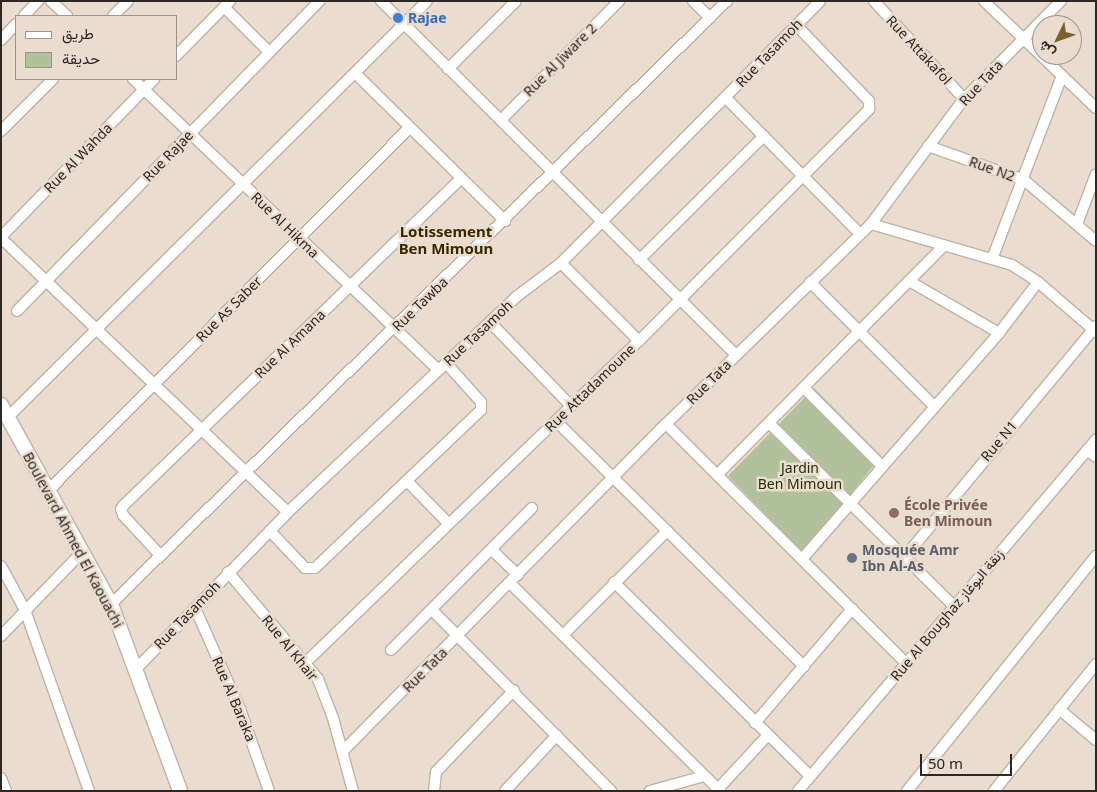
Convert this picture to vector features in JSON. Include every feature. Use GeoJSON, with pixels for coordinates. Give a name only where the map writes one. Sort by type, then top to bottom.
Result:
{"type":"FeatureCollection","features":[{"type":"Feature","properties":{"kind":"street"},"geometry":{"type":"LineString","coordinates":[[25,15],[38,1]]}},
{"type":"Feature","properties":{"kind":"street"},"geometry":{"type":"LineString","coordinates":[[51,1],[66,15]]}},
{"type":"Feature","properties":{"kind":"street"},"geometry":{"type":"LineString","coordinates":[[115,15],[128,1]]}},
{"type":"Feature","properties":{"kind":"street","name":"Rue Rajae"},"geometry":{"type":"LineString","coordinates":[[17,311],[319,1]]}},
{"type":"Feature","properties":{"kind":"street"},"geometry":{"type":"LineString","coordinates":[[381,1],[736,355]]}},
{"type":"Feature","properties":{"kind":"street"},"geometry":{"type":"LineString","coordinates":[[5,411],[98,329],[426,1]]}},
{"type":"Feature","properties":{"kind":"street"},"geometry":{"type":"LineString","coordinates":[[448,69],[516,1]]}},
{"type":"Feature","properties":{"kind":"street","name":"Rue Al Jiware 2"},"geometry":{"type":"LineString","coordinates":[[501,120],[619,1]]}},
{"type":"Feature","properties":{"kind":"street"},"geometry":{"type":"LineString","coordinates":[[693,1],[710,18]]}},
{"type":"Feature","properties":{"kind":"street","name":"Rue Tawba"},"geometry":{"type":"LineString","coordinates":[[111,604],[553,174],[727,1]]}},
{"type":"Feature","properties":{"kind":"street","name":"Rue Tasamoh"},"geometry":{"type":"LineString","coordinates":[[137,668],[288,512],[516,296],[562,263],[820,1]]}},
{"type":"Feature","properties":{"kind":"street","name":"Rue Attakafol"},"geometry":{"type":"LineString","coordinates":[[874,1],[964,99]]}},
{"type":"Feature","properties":{"kind":"street"},"geometry":{"type":"LineString","coordinates":[[984,1],[1096,108]]}},
{"type":"Feature","properties":{"kind":"street","name":"Rue Tata"},"geometry":{"type":"LineString","coordinates":[[343,752],[666,424],[871,224],[964,99],[1061,1]]}},
{"type":"Feature","properties":{"kind":"street"},"geometry":{"type":"LineString","coordinates":[[178,54],[227,4],[269,52]]}},
{"type":"Feature","properties":{"kind":"street"},"geometry":{"type":"LineString","coordinates":[[2,37],[15,25]]}},
{"type":"Feature","properties":{"kind":"street","name":"Rue Attadamoune"},"geometry":{"type":"LineString","coordinates":[[304,664],[448,522],[681,300],[805,176],[871,105],[796,25]]}},
{"type":"Feature","properties":{"kind":"street"},"geometry":{"type":"LineString","coordinates":[[355,73],[460,179],[505,220]]}},
{"type":"Feature","properties":{"kind":"street"},"geometry":{"type":"LineString","coordinates":[[992,259],[1024,180],[1042,122],[1062,76]]}},
{"type":"Feature","properties":{"kind":"street"},"geometry":{"type":"LineString","coordinates":[[1,131],[52,80]]}},
{"type":"Feature","properties":{"kind":"street","name":"Rue Al Hikma"},"geometry":{"type":"LineString","coordinates":[[134,80],[395,328],[443,366],[484,406],[407,481]]}},
{"type":"Feature","properties":{"kind":"street","name":"Rue Al Wahda"},"geometry":{"type":"LineString","coordinates":[[1,237],[153,80]]}},
{"type":"Feature","properties":{"kind":"street"},"geometry":{"type":"LineString","coordinates":[[726,98],[805,176],[860,234]]}},
{"type":"Feature","properties":{"kind":"street","name":"Rue As Saber"},"geometry":{"type":"LineString","coordinates":[[48,490],[409,128]]}},
{"type":"Feature","properties":{"kind":"street"},"geometry":{"type":"LineString","coordinates":[[640,260],[764,136]]}},
{"type":"Feature","properties":{"kind":"street","name":"Rue N2"},"geometry":{"type":"LineString","coordinates":[[928,146],[1024,180],[1096,241]]}},
{"type":"Feature","properties":{"kind":"street"},"geometry":{"type":"LineString","coordinates":[[1076,224],[1096,174]]}},
{"type":"Feature","properties":{"kind":"street","name":"Rue Al Amana"},"geometry":{"type":"LineString","coordinates":[[160,555],[121,509],[460,179]]}},
{"type":"Feature","properties":{"kind":"street"},"geometry":{"type":"LineString","coordinates":[[871,224],[944,247],[1012,265],[1038,282],[1095,329]]}},
{"type":"Feature","properties":{"kind":"street"},"geometry":{"type":"LineString","coordinates":[[1,237],[247,470],[288,512]]}},
{"type":"Feature","properties":{"kind":"street"},"geometry":{"type":"LineString","coordinates":[[717,475],[770,424],[858,332],[944,247]]}},
{"type":"Feature","properties":{"kind":"street"},"geometry":{"type":"LineString","coordinates":[[562,263],[639,341]]}},
{"type":"Feature","properties":{"kind":"street"},"geometry":{"type":"LineString","coordinates":[[909,281],[999,333]]}},
{"type":"Feature","properties":{"kind":"street"},"geometry":{"type":"LineString","coordinates":[[810,282],[934,406]]}},
{"type":"Feature","properties":{"kind":"street"},"geometry":{"type":"LineString","coordinates":[[802,559],[999,333],[1038,282]]}},
{"type":"Feature","properties":{"kind":"street"},"geometry":{"type":"LineString","coordinates":[[490,322],[571,406]]}},
{"type":"Feature","properties":{"kind":"street","name":"Rue N1"},"geometry":{"type":"LineString","coordinates":[[904,558],[1095,329]]}},
{"type":"Feature","properties":{"kind":"street"},"geometry":{"type":"LineString","coordinates":[[804,388],[882,466]]}},
{"type":"Feature","properties":{"kind":"street","name":"Boulevard Ahmed El Kaouachi"},"geometry":{"type":"LineString","coordinates":[[5,411],[111,604],[137,668],[180,791]]}},
{"type":"Feature","properties":{"kind":"street"},"geometry":{"type":"LineString","coordinates":[[556,421],[804,666]]}},
{"type":"Feature","properties":{"kind":"street"},"geometry":{"type":"LineString","coordinates":[[666,424],[906,663]]}},
{"type":"Feature","properties":{"kind":"street"},"geometry":{"type":"LineString","coordinates":[[770,424],[848,504],[954,606]]}},
{"type":"Feature","properties":{"kind":"street","name":"Rue Al Boughaz زنقة البوغاز"},"geometry":{"type":"LineString","coordinates":[[798,791],[1096,439]]}},
{"type":"Feature","properties":{"kind":"street"},"geometry":{"type":"LineString","coordinates":[[1087,450],[1096,457]]}},
{"type":"Feature","properties":{"kind":"street"},"geometry":{"type":"LineString","coordinates":[[270,531],[310,570],[407,481],[448,522]]}},
{"type":"Feature","properties":{"kind":"street"},"geometry":{"type":"LineString","coordinates":[[392,650],[532,508]]}},
{"type":"Feature","properties":{"kind":"street"},"geometry":{"type":"LineString","coordinates":[[564,634],[667,531]]}},
{"type":"Feature","properties":{"kind":"street"},"geometry":{"type":"LineString","coordinates":[[492,550],[514,579],[564,634],[719,790],[768,735]]}},
{"type":"Feature","properties":{"kind":"street"},"geometry":{"type":"LineString","coordinates":[[1,636],[82,552]]}},
{"type":"Feature","properties":{"kind":"street"},"geometry":{"type":"LineString","coordinates":[[907,791],[1096,556]]}},
{"type":"Feature","properties":{"kind":"street"},"geometry":{"type":"LineString","coordinates":[[1,566],[25,610],[89,791]]}},
{"type":"Feature","properties":{"kind":"street","name":"Rue Al Khair"},"geometry":{"type":"LineString","coordinates":[[228,572],[304,664],[325,694],[353,791]]}},
{"type":"Feature","properties":{"kind":"street"},"geometry":{"type":"LineString","coordinates":[[614,582],[810,776]]}},
{"type":"Feature","properties":{"kind":"street","name":"Rue Al Baraka"},"geometry":{"type":"LineString","coordinates":[[195,608],[240,709],[269,791]]}},
{"type":"Feature","properties":{"kind":"street"},"geometry":{"type":"LineString","coordinates":[[755,723],[852,609]]}},
{"type":"Feature","properties":{"kind":"street"},"geometry":{"type":"LineString","coordinates":[[432,610],[460,635],[611,791]]}},
{"type":"Feature","properties":{"kind":"street"},"geometry":{"type":"LineString","coordinates":[[994,791],[1096,664]]}},
{"type":"Feature","properties":{"kind":"street"},"geometry":{"type":"LineString","coordinates":[[434,791],[436,772],[514,690]]}},
{"type":"Feature","properties":{"kind":"street"},"geometry":{"type":"LineString","coordinates":[[1059,709],[1096,740]]}},
{"type":"Feature","properties":{"kind":"street"},"geometry":{"type":"LineString","coordinates":[[505,791],[557,735]]}},
{"type":"Feature","properties":{"kind":"street"},"geometry":{"type":"LineString","coordinates":[[650,791],[704,776]]}},
{"type":"Feature","properties":{"kind":"street"},"geometry":{"type":"LineString","coordinates":[[1,778],[6,791]]}},
{"type":"Feature","properties":{"kind":"green space","name":"Jardin Ben Mimoun"},"geometry":{"type":"Polygon","coordinates":[[[814,388],[881,456],[804,553],[728,476],[814,388]]]}},
{"type":"Feature","properties":{"kind":"place","name":"Rajae"},"geometry":{"type":"Point","coordinates":[398,18]}},
{"type":"Feature","properties":{"kind":"place","name":"École Privée Ben Mimoun"},"geometry":{"type":"Point","coordinates":[894,513]}},
{"type":"Feature","properties":{"kind":"place","name":"Mosquée Amr Ibn Al-As"},"geometry":{"type":"Point","coordinates":[852,558]}},
{"type":"Feature","properties":{"kind":"district","name":"Lotissement Ben Mimoun"},"geometry":{"type":"Point","coordinates":[446,240]}}]}
